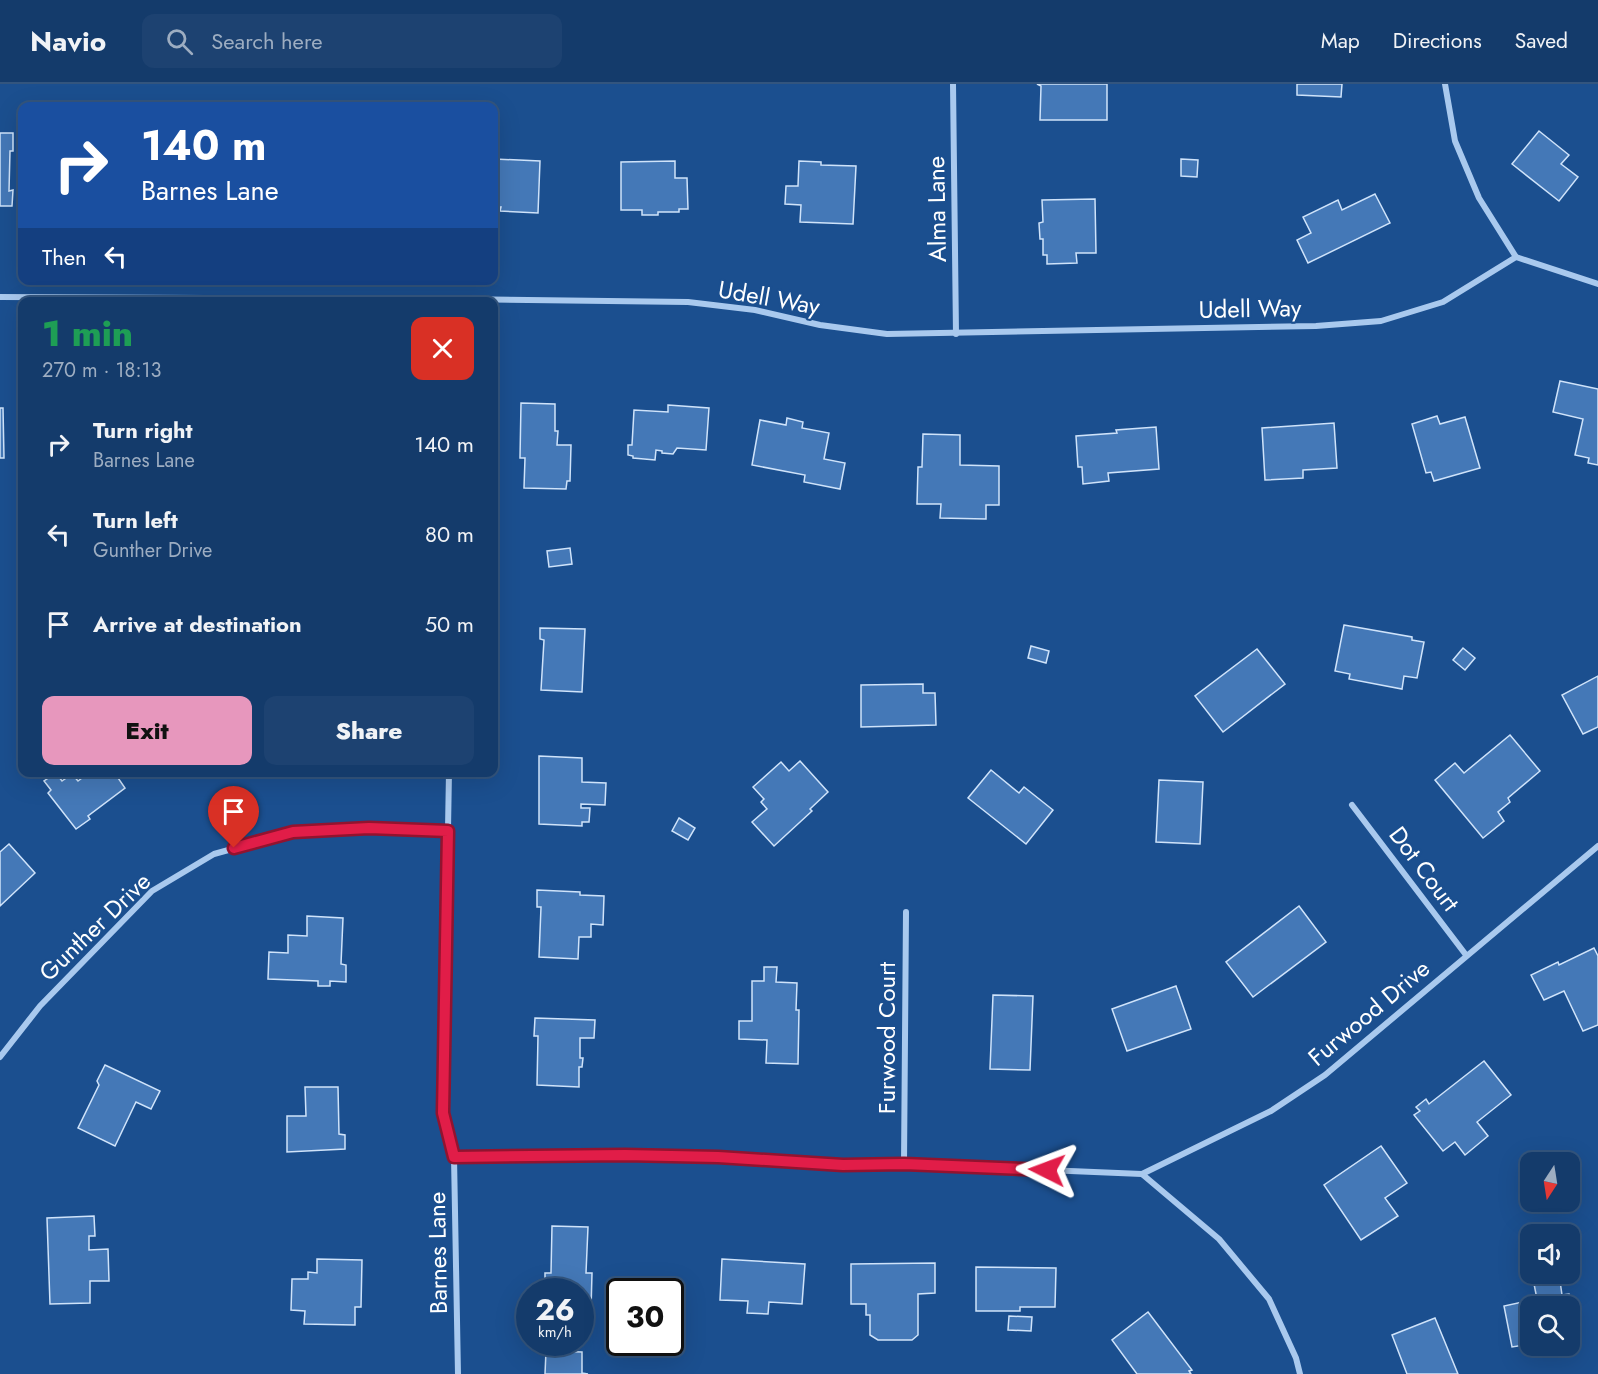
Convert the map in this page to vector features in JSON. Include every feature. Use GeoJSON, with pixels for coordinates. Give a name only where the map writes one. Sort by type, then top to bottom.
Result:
{"type":"FeatureCollection","features":[{"type":"Feature","properties":{"kind":"street","name":"Alma Lane"},"geometry":{"type":"LineString","coordinates":[[953,84],[956,334]]}},
{"type":"Feature","properties":{"kind":"street"},"geometry":{"type":"LineString","coordinates":[[1445,84],[1455,141],[1479,198],[1516,257],[1598,284]]}},
{"type":"Feature","properties":{"kind":"street","name":"Udell Way"},"geometry":{"type":"LineString","coordinates":[[498,300],[688,302],[755,310],[820,325],[887,334],[1316,326],[1381,321],[1443,302],[1516,257]]}},
{"type":"Feature","properties":{"kind":"street","name":"Udell Way"},"geometry":{"type":"LineString","coordinates":[[0,297],[18,297]]}},
{"type":"Feature","properties":{"kind":"street","name":"Barnes Lane"},"geometry":{"type":"LineString","coordinates":[[449,777],[443,1113],[454,1157],[458,1374]]}},
{"type":"Feature","properties":{"kind":"street","name":"Dot Court"},"geometry":{"type":"LineString","coordinates":[[1352,805],[1466,955]]}},
{"type":"Feature","properties":{"kind":"street","name":"Gunther Drive"},"geometry":{"type":"LineString","coordinates":[[0,1057],[40,1005],[152,891],[214,854],[293,832],[369,828],[448,831]]}},
{"type":"Feature","properties":{"kind":"street","name":"Furwood Drive"},"geometry":{"type":"LineString","coordinates":[[1142,1174],[1271,1111],[1325,1075],[1598,846]]}},
{"type":"Feature","properties":{"kind":"street","name":"Furwood Court"},"geometry":{"type":"LineString","coordinates":[[904,1164],[906,912]]}},
{"type":"Feature","properties":{"kind":"street"},"geometry":{"type":"LineString","coordinates":[[454,1157],[636,1155],[718,1157],[843,1165],[904,1164],[1142,1174],[1219,1239],[1269,1299],[1296,1358],[1300,1374]]}},
{"type":"Feature","properties":{"kind":"building"},"geometry":{"type":"Polygon","coordinates":[[[1037,84],[1107,84],[1107,120],[1040,120],[1041,86],[1037,84]]]}},
{"type":"Feature","properties":{"kind":"building"},"geometry":{"type":"Polygon","coordinates":[[[1297,84],[1342,84],[1341,97],[1297,95],[1297,84]]]}},
{"type":"Feature","properties":{"kind":"building"},"geometry":{"type":"Polygon","coordinates":[[[1539,131],[1569,155],[1561,164],[1578,177],[1559,201],[1512,164],[1539,131]]]}},
{"type":"Feature","properties":{"kind":"building"},"geometry":{"type":"Polygon","coordinates":[[[0,133],[13,133],[9,191],[13,190],[12,206],[0,206],[0,133]]]}},
{"type":"Feature","properties":{"kind":"building"},"geometry":{"type":"Polygon","coordinates":[[[498,159],[540,161],[538,213],[500,211],[501,207],[498,207],[498,159]]]}},
{"type":"Feature","properties":{"kind":"building"},"geometry":{"type":"Polygon","coordinates":[[[1181,159],[1198,160],[1197,177],[1181,176],[1181,159]]]}},
{"type":"Feature","properties":{"kind":"building"},"geometry":{"type":"Polygon","coordinates":[[[675,161],[675,178],[687,178],[688,209],[679,209],[679,212],[658,212],[658,215],[642,215],[642,210],[621,210],[621,162],[675,161]]]}},
{"type":"Feature","properties":{"kind":"building"},"geometry":{"type":"Polygon","coordinates":[[[799,161],[821,162],[821,165],[856,166],[853,224],[800,222],[801,205],[785,204],[786,186],[798,186],[799,161]]]}},
{"type":"Feature","properties":{"kind":"building"},"geometry":{"type":"Polygon","coordinates":[[[1375,194],[1390,223],[1308,263],[1297,240],[1311,233],[1303,217],[1338,200],[1342,210],[1375,194]]]}},
{"type":"Feature","properties":{"kind":"building"},"geometry":{"type":"Polygon","coordinates":[[[1095,199],[1096,253],[1076,253],[1077,263],[1047,264],[1047,255],[1043,255],[1043,239],[1040,239],[1039,223],[1043,222],[1042,200],[1095,199]]]}},
{"type":"Feature","properties":{"kind":"building"},"geometry":{"type":"Polygon","coordinates":[[[1560,381],[1598,389],[1598,465],[1588,463],[1589,458],[1575,455],[1583,419],[1553,412],[1560,381]]]}},
{"type":"Feature","properties":{"kind":"building"},"geometry":{"type":"Polygon","coordinates":[[[521,403],[555,404],[557,445],[571,445],[570,481],[567,481],[566,489],[524,488],[525,458],[520,458],[521,403]]]}},
{"type":"Feature","properties":{"kind":"building"},"geometry":{"type":"Polygon","coordinates":[[[668,405],[709,408],[706,450],[677,448],[673,454],[656,450],[655,460],[633,458],[628,455],[628,445],[632,445],[634,410],[668,412],[668,405]]]}},
{"type":"Feature","properties":{"kind":"building"},"geometry":{"type":"Polygon","coordinates":[[[0,408],[3,408],[4,458],[0,458],[0,408]]]}},
{"type":"Feature","properties":{"kind":"building"},"geometry":{"type":"Polygon","coordinates":[[[1437,416],[1440,424],[1465,417],[1480,468],[1434,481],[1431,472],[1426,473],[1412,424],[1437,416]]]}},
{"type":"Feature","properties":{"kind":"building"},"geometry":{"type":"Polygon","coordinates":[[[787,418],[803,422],[802,428],[829,433],[824,459],[845,463],[840,489],[804,482],[805,475],[752,465],[760,420],[786,425],[787,418]]]}},
{"type":"Feature","properties":{"kind":"building"},"geometry":{"type":"Polygon","coordinates":[[[1334,423],[1337,468],[1303,470],[1303,478],[1265,480],[1262,428],[1334,423]]]}},
{"type":"Feature","properties":{"kind":"building"},"geometry":{"type":"Polygon","coordinates":[[[1156,427],[1159,469],[1108,473],[1109,481],[1083,484],[1082,467],[1078,467],[1076,436],[1156,427]]]}},
{"type":"Feature","properties":{"kind":"building"},"geometry":{"type":"Polygon","coordinates":[[[923,434],[960,435],[960,465],[999,466],[999,505],[986,505],[986,519],[940,518],[941,504],[917,504],[918,467],[922,467],[923,434]]]}},
{"type":"Feature","properties":{"kind":"building"},"geometry":{"type":"Polygon","coordinates":[[[570,548],[572,564],[549,567],[547,551],[570,548]]]}},
{"type":"Feature","properties":{"kind":"building"},"geometry":{"type":"Polygon","coordinates":[[[1344,625],[1412,637],[1412,640],[1424,642],[1417,678],[1404,676],[1402,689],[1349,679],[1350,674],[1335,671],[1344,625]]]}},
{"type":"Feature","properties":{"kind":"building"},"geometry":{"type":"Polygon","coordinates":[[[540,628],[585,629],[582,692],[541,690],[544,640],[540,639],[540,628]]]}},
{"type":"Feature","properties":{"kind":"building"},"geometry":{"type":"Polygon","coordinates":[[[1031,646],[1049,651],[1046,663],[1028,658],[1031,646]]]}},
{"type":"Feature","properties":{"kind":"building"},"geometry":{"type":"Polygon","coordinates":[[[1463,648],[1475,658],[1465,670],[1453,660],[1463,648]]]}},
{"type":"Feature","properties":{"kind":"building"},"geometry":{"type":"Polygon","coordinates":[[[1257,649],[1285,684],[1223,732],[1195,696],[1257,649]]]}},
{"type":"Feature","properties":{"kind":"building"},"geometry":{"type":"Polygon","coordinates":[[[1598,676],[1598,727],[1583,734],[1562,695],[1598,676]]]}},
{"type":"Feature","properties":{"kind":"building"},"geometry":{"type":"Polygon","coordinates":[[[923,684],[923,693],[935,693],[936,725],[861,727],[861,685],[923,684]]]}},
{"type":"Feature","properties":{"kind":"building"},"geometry":{"type":"Polygon","coordinates":[[[1510,735],[1540,771],[1508,798],[1510,802],[1498,812],[1504,821],[1483,838],[1435,780],[1455,763],[1464,773],[1510,735]]]}},
{"type":"Feature","properties":{"kind":"building"},"geometry":{"type":"Polygon","coordinates":[[[539,756],[582,758],[582,782],[606,783],[605,805],[581,804],[581,808],[590,808],[589,822],[582,822],[582,826],[539,824],[539,756]]]}},
{"type":"Feature","properties":{"kind":"building"},"geometry":{"type":"Polygon","coordinates":[[[800,761],[828,792],[810,809],[812,811],[774,846],[752,822],[767,809],[761,802],[764,799],[753,787],[781,762],[789,771],[800,761]]]}},
{"type":"Feature","properties":{"kind":"building"},"geometry":{"type":"Polygon","coordinates":[[[991,770],[1019,793],[1024,787],[1053,810],[1026,844],[968,798],[991,770]]]}},
{"type":"Feature","properties":{"kind":"building"},"geometry":{"type":"Polygon","coordinates":[[[50,777],[59,777],[62,781],[68,777],[75,777],[78,781],[83,777],[117,777],[125,788],[88,816],[90,819],[76,829],[48,793],[51,790],[44,781],[50,777]]]}},
{"type":"Feature","properties":{"kind":"building"},"geometry":{"type":"Polygon","coordinates":[[[1159,780],[1203,782],[1200,844],[1156,842],[1159,780]]]}},
{"type":"Feature","properties":{"kind":"building"},"geometry":{"type":"Polygon","coordinates":[[[679,818],[695,828],[688,840],[672,831],[679,818]]]}},
{"type":"Feature","properties":{"kind":"building"},"geometry":{"type":"Polygon","coordinates":[[[9,844],[35,873],[0,906],[0,852],[9,844]]]}},
{"type":"Feature","properties":{"kind":"building"},"geometry":{"type":"Polygon","coordinates":[[[537,890],[580,892],[580,895],[604,896],[603,925],[591,924],[591,937],[579,937],[578,959],[539,957],[541,907],[537,907],[537,890]]]}},
{"type":"Feature","properties":{"kind":"building"},"geometry":{"type":"Polygon","coordinates":[[[1299,906],[1326,942],[1253,997],[1226,962],[1299,906]]]}},
{"type":"Feature","properties":{"kind":"building"},"geometry":{"type":"Polygon","coordinates":[[[307,916],[343,918],[341,964],[346,965],[346,982],[330,981],[330,986],[318,986],[318,981],[268,979],[269,952],[288,953],[288,935],[307,936],[307,916]]]}},
{"type":"Feature","properties":{"kind":"building"},"geometry":{"type":"Polygon","coordinates":[[[1594,948],[1598,956],[1598,1025],[1583,1031],[1564,991],[1544,1000],[1531,975],[1558,962],[1559,965],[1594,948]]]}},
{"type":"Feature","properties":{"kind":"building"},"geometry":{"type":"Polygon","coordinates":[[[764,967],[777,967],[776,982],[797,983],[798,1064],[766,1063],[767,1040],[739,1039],[739,1021],[752,1021],[752,981],[764,981],[764,967]]]}},
{"type":"Feature","properties":{"kind":"building"},"geometry":{"type":"Polygon","coordinates":[[[1176,986],[1191,1029],[1127,1051],[1112,1009],[1176,986]]]}},
{"type":"Feature","properties":{"kind":"building"},"geometry":{"type":"Polygon","coordinates":[[[993,995],[1033,996],[1030,1070],[990,1069],[993,995]]]}},
{"type":"Feature","properties":{"kind":"building"},"geometry":{"type":"Polygon","coordinates":[[[535,1018],[595,1020],[594,1038],[580,1038],[580,1058],[583,1058],[582,1067],[579,1067],[579,1087],[537,1085],[538,1036],[534,1036],[535,1018]]]}},
{"type":"Feature","properties":{"kind":"building"},"geometry":{"type":"Polygon","coordinates":[[[1484,1061],[1511,1095],[1477,1122],[1488,1136],[1465,1155],[1455,1142],[1443,1151],[1414,1115],[1420,1111],[1416,1107],[1426,1099],[1429,1104],[1484,1061]]]}},
{"type":"Feature","properties":{"kind":"building"},"geometry":{"type":"Polygon","coordinates":[[[105,1065],[160,1091],[151,1109],[136,1102],[115,1146],[78,1128],[99,1085],[97,1081],[105,1065]]]}},
{"type":"Feature","properties":{"kind":"building"},"geometry":{"type":"Polygon","coordinates":[[[305,1087],[338,1087],[339,1134],[345,1135],[345,1149],[287,1152],[287,1116],[306,1116],[305,1087]]]}},
{"type":"Feature","properties":{"kind":"building"},"geometry":{"type":"Polygon","coordinates":[[[1381,1146],[1407,1183],[1385,1198],[1398,1216],[1361,1240],[1324,1185],[1381,1146]]]}},
{"type":"Feature","properties":{"kind":"building"},"geometry":{"type":"Polygon","coordinates":[[[94,1216],[95,1236],[89,1236],[89,1250],[108,1249],[109,1281],[90,1281],[90,1303],[50,1304],[47,1218],[94,1216]]]}},
{"type":"Feature","properties":{"kind":"building"},"geometry":{"type":"Polygon","coordinates":[[[552,1226],[588,1227],[586,1273],[592,1273],[592,1278],[545,1278],[545,1273],[551,1273],[552,1226]]]}},
{"type":"Feature","properties":{"kind":"building"},"geometry":{"type":"Polygon","coordinates":[[[317,1259],[362,1260],[361,1307],[355,1307],[355,1325],[304,1324],[305,1311],[291,1310],[292,1279],[308,1279],[308,1272],[317,1273],[317,1259]]]}},
{"type":"Feature","properties":{"kind":"building"},"geometry":{"type":"Polygon","coordinates":[[[722,1259],[805,1264],[802,1304],[769,1302],[768,1314],[747,1313],[748,1301],[720,1300],[722,1259]]]}},
{"type":"Feature","properties":{"kind":"building"},"geometry":{"type":"Polygon","coordinates":[[[935,1263],[935,1293],[918,1294],[918,1335],[912,1340],[878,1340],[870,1335],[870,1315],[866,1315],[866,1304],[851,1304],[851,1264],[935,1263]]]}},
{"type":"Feature","properties":{"kind":"building"},"geometry":{"type":"Polygon","coordinates":[[[976,1267],[1056,1268],[1055,1307],[1020,1307],[1020,1311],[976,1311],[976,1267]]]}},
{"type":"Feature","properties":{"kind":"building"},"geometry":{"type":"Polygon","coordinates":[[[1534,1284],[1560,1284],[1562,1295],[1569,1294],[1569,1296],[1536,1296],[1534,1284]]]}},
{"type":"Feature","properties":{"kind":"building"},"geometry":{"type":"Polygon","coordinates":[[[1520,1303],[1520,1346],[1512,1347],[1504,1306],[1520,1303]]]}},
{"type":"Feature","properties":{"kind":"building"},"geometry":{"type":"Polygon","coordinates":[[[1148,1312],[1192,1370],[1189,1371],[1191,1374],[1137,1374],[1112,1340],[1148,1312]]]}},
{"type":"Feature","properties":{"kind":"building"},"geometry":{"type":"Polygon","coordinates":[[[1009,1316],[1032,1317],[1031,1331],[1008,1330],[1009,1316]]]}},
{"type":"Feature","properties":{"kind":"building"},"geometry":{"type":"Polygon","coordinates":[[[1435,1318],[1458,1374],[1407,1374],[1392,1335],[1435,1318]]]}},
{"type":"Feature","properties":{"kind":"building"},"geometry":{"type":"Polygon","coordinates":[[[546,1356],[582,1356],[582,1373],[588,1374],[545,1374],[546,1356]]]}},
{"type":"Feature","properties":{"kind":"route"},"geometry":{"type":"LineString","coordinates":[[234,848],[293,832],[369,828],[448,831],[443,1113],[454,1157],[625,1155],[718,1157],[843,1165],[904,1164],[1047,1170]]}}]}
